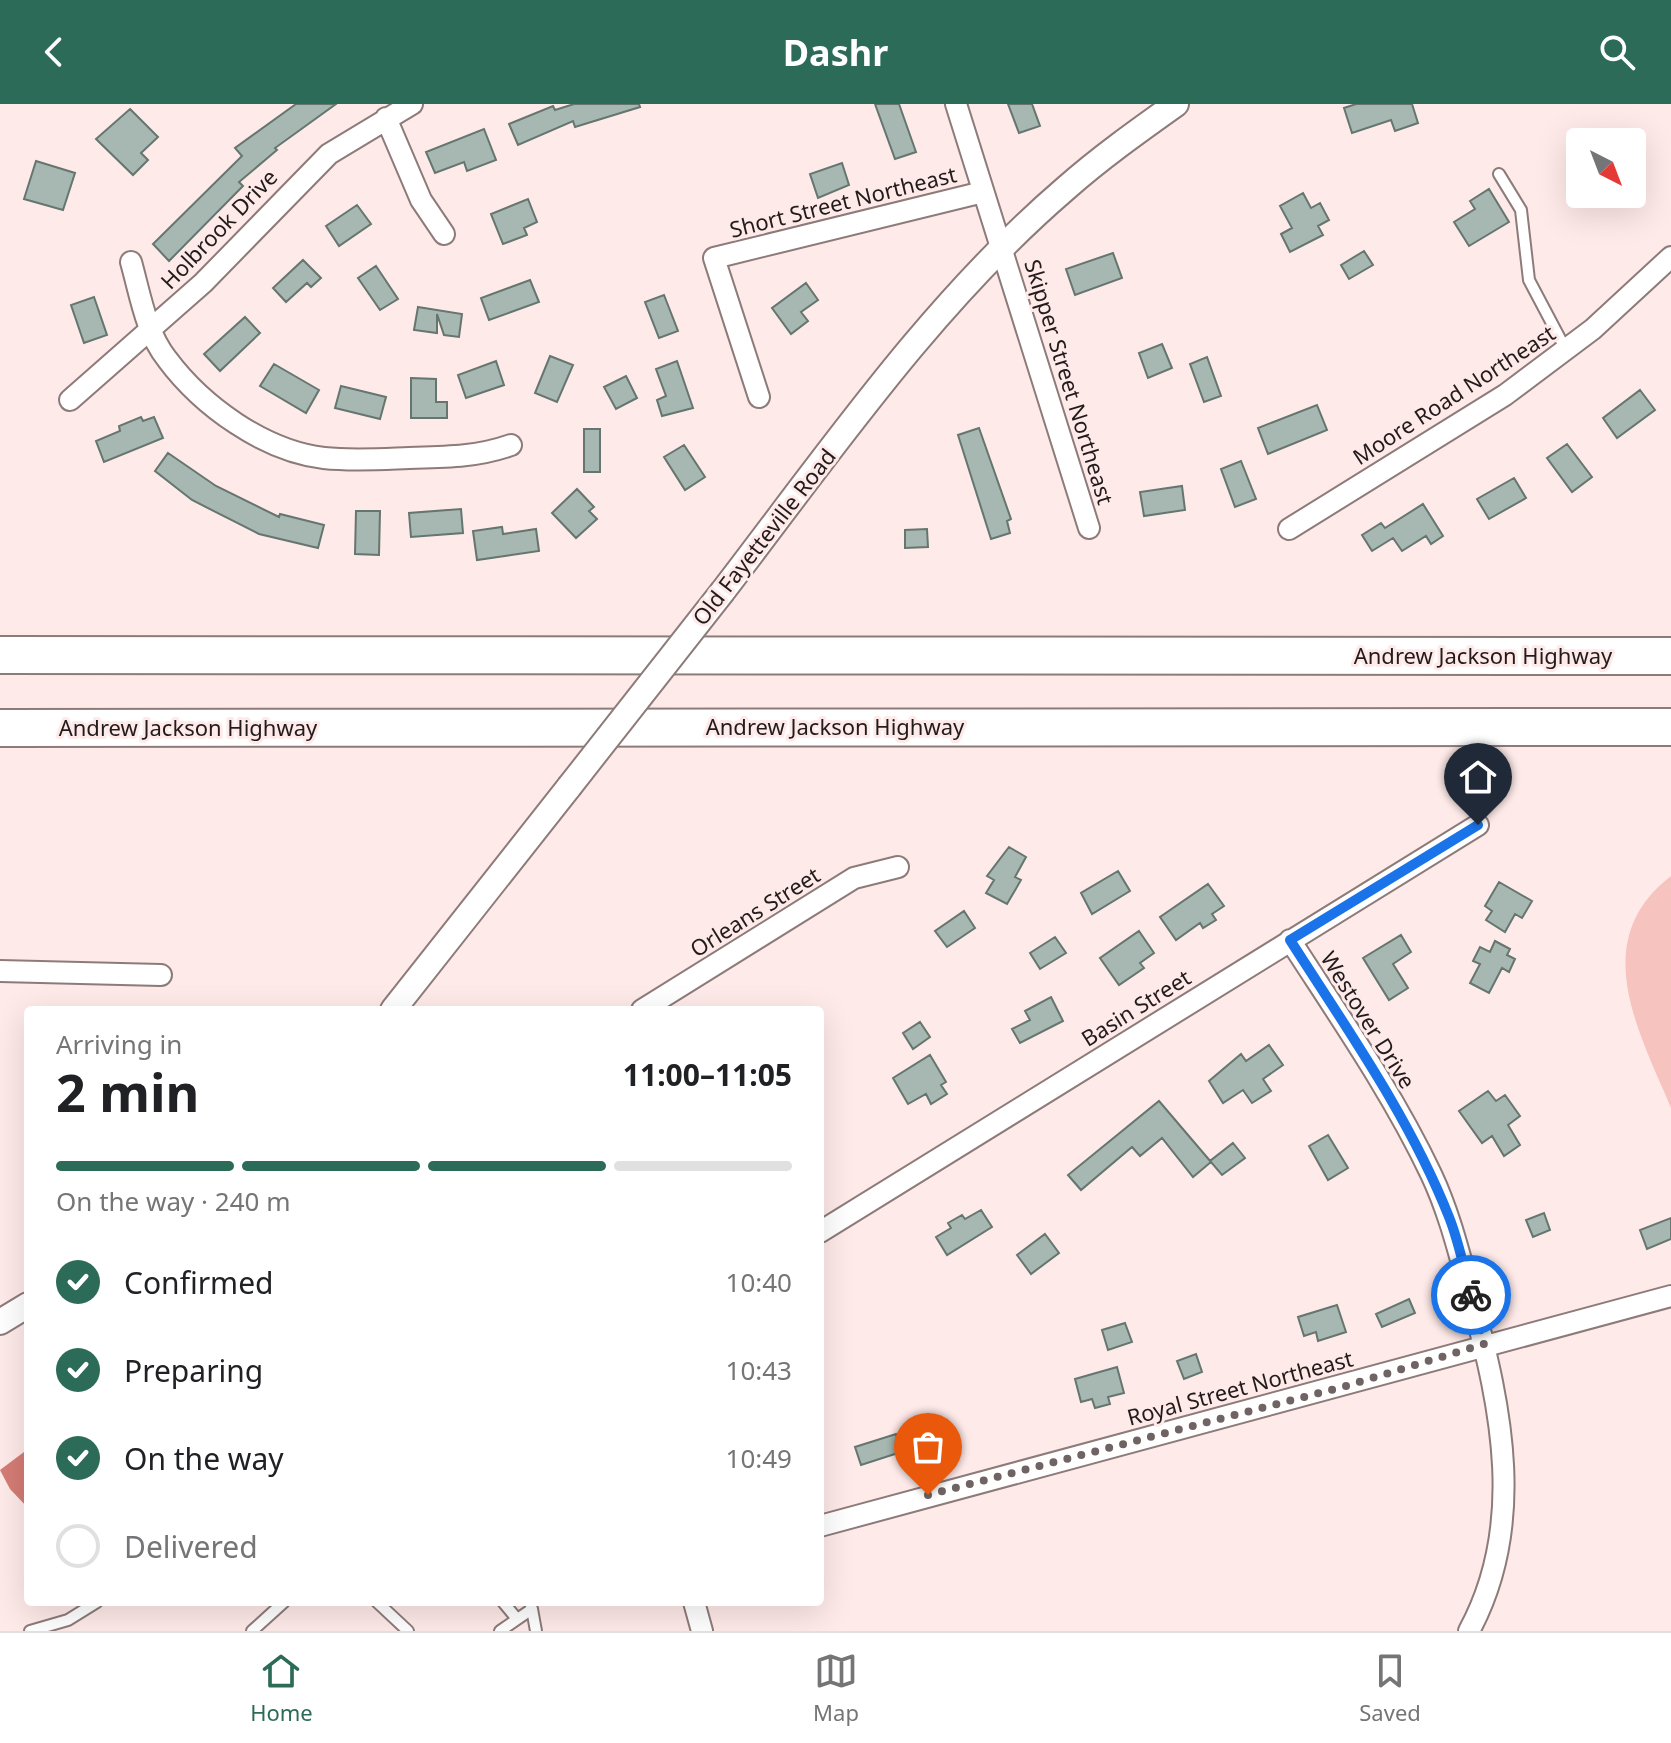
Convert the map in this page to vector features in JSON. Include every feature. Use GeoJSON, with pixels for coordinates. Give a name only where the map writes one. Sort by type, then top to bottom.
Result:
{"type":"FeatureCollection","features":[{"type":"Feature","properties":{"kind":"highway","name":"Andrew Jackson Highway"},"geometry":{"type":"LineString","coordinates":[[0,655],[1671,656]]}},
{"type":"Feature","properties":{"kind":"highway","name":"Andrew Jackson Highway"},"geometry":{"type":"LineString","coordinates":[[0,728],[1671,727]]}},
{"type":"Feature","properties":{"kind":"street","name":"Holbrook Drive"},"geometry":{"type":"LineString","coordinates":[[70,400],[203,283],[329,154],[412,104]]}},
{"type":"Feature","properties":{"kind":"street","name":"Skipper Street Northeast"},"geometry":{"type":"LineString","coordinates":[[956,104],[1089,528]]}},
{"type":"Feature","properties":{"kind":"street","name":"Old Fayetteville Road"},"geometry":{"type":"LineString","coordinates":[[396,1006],[440,955],[882,386],[1003,250],[1063,190],[1176,104]]}},
{"type":"Feature","properties":{"kind":"street"},"geometry":{"type":"LineString","coordinates":[[386,118],[421,200],[444,234]]}},
{"type":"Feature","properties":{"kind":"street","name":"Short Street Northeast"},"geometry":{"type":"LineString","coordinates":[[759,397],[714,258],[983,192]]}},
{"type":"Feature","properties":{"kind":"street","name":"Moore Road Northeast"},"geometry":{"type":"LineString","coordinates":[[1289,529],[1505,395],[1566,350],[1671,257]]}},
{"type":"Feature","properties":{"kind":"street"},"geometry":{"type":"LineString","coordinates":[[131,262],[151,331],[166,358],[203,396],[238,425],[278,444],[322,457],[478,456],[511,445]]}},
{"type":"Feature","properties":{"kind":"street","name":"Basin Street"},"geometry":{"type":"LineString","coordinates":[[824,1230],[1478,825]]}},
{"type":"Feature","properties":{"kind":"street","name":"Orleans Street"},"geometry":{"type":"LineString","coordinates":[[648,1006],[854,878],[898,867]]}},
{"type":"Feature","properties":{"kind":"street","name":"Westover Drive"},"geometry":{"type":"LineString","coordinates":[[1290,940],[1381,1083],[1430,1173],[1451,1221],[1499,1401],[1506,1473],[1493,1565],[1469,1631]]}},
{"type":"Feature","properties":{"kind":"street"},"geometry":{"type":"LineString","coordinates":[[0,971],[161,975]]}},
{"type":"Feature","properties":{"kind":"street","name":"Royal Street Northeast"},"geometry":{"type":"LineString","coordinates":[[824,1525],[982,1480],[1346,1386],[1484,1344],[1671,1296]]}},
{"type":"Feature","properties":{"kind":"street"},"geometry":{"type":"LineString","coordinates":[[0,1322],[24,1307]]}},
{"type":"Feature","properties":{"kind":"street"},"geometry":{"type":"LineString","coordinates":[[695,1606],[702,1631]]}},
{"type":"Feature","properties":{"kind":"lane"},"geometry":{"type":"LineString","coordinates":[[1499,174],[1521,210],[1529,280],[1566,350]]}},
{"type":"Feature","properties":{"kind":"lane"},"geometry":{"type":"LineString","coordinates":[[30,1631],[68,1620],[91,1606]]}},
{"type":"Feature","properties":{"kind":"lane"},"geometry":{"type":"LineString","coordinates":[[256,1628],[280,1606]]}},
{"type":"Feature","properties":{"kind":"lane"},"geometry":{"type":"LineString","coordinates":[[381,1606],[408,1631]]}},
{"type":"Feature","properties":{"kind":"lane"},"geometry":{"type":"LineString","coordinates":[[506,1606],[517,1619]]}},
{"type":"Feature","properties":{"kind":"lane"},"geometry":{"type":"LineString","coordinates":[[500,1631],[531,1606]]}},
{"type":"Feature","properties":{"kind":"lane"},"geometry":{"type":"LineString","coordinates":[[531,1606],[536,1631]]}},
{"type":"Feature","properties":{"kind":"shaded area"},"geometry":{"type":"Polygon","coordinates":[[[1671,876],[1671,1108],[1635,1018],[1628,988],[1626,958],[1631,929],[1646,901],[1671,876]]]}},
{"type":"Feature","properties":{"kind":"shaded area"},"geometry":{"type":"Polygon","coordinates":[[[24,1452],[24,1504],[10,1489],[0,1470],[24,1452]]]}},
{"type":"Feature","properties":{"kind":"building"},"geometry":{"type":"Polygon","coordinates":[[[296,104],[336,104],[275,148],[277,150],[239,182],[243,186],[169,261],[153,244],[242,156],[235,148],[296,104]]]}},
{"type":"Feature","properties":{"kind":"building"},"geometry":{"type":"Polygon","coordinates":[[[574,104],[639,104],[640,107],[575,127],[573,121],[518,145],[509,124],[553,106],[555,110],[574,104]]]}},
{"type":"Feature","properties":{"kind":"building"},"geometry":{"type":"Polygon","coordinates":[[[875,104],[899,104],[916,152],[895,159],[875,104]]]}},
{"type":"Feature","properties":{"kind":"building"},"geometry":{"type":"Polygon","coordinates":[[[1008,104],[1032,104],[1040,126],[1019,133],[1008,104]]]}},
{"type":"Feature","properties":{"kind":"building"},"geometry":{"type":"Polygon","coordinates":[[[1356,104],[1412,104],[1418,123],[1395,131],[1391,120],[1352,133],[1344,108],[1356,104]]]}},
{"type":"Feature","properties":{"kind":"building"},"geometry":{"type":"Polygon","coordinates":[[[130,109],[158,137],[141,153],[148,160],[133,175],[96,139],[130,109]]]}},
{"type":"Feature","properties":{"kind":"building"},"geometry":{"type":"Polygon","coordinates":[[[484,129],[496,160],[467,171],[464,162],[435,173],[426,152],[484,129]]]}},
{"type":"Feature","properties":{"kind":"building"},"geometry":{"type":"Polygon","coordinates":[[[36,161],[75,173],[63,210],[24,199],[36,161]]]}},
{"type":"Feature","properties":{"kind":"building"},"geometry":{"type":"Polygon","coordinates":[[[842,163],[849,185],[818,198],[810,174],[842,163]]]}},
{"type":"Feature","properties":{"kind":"building"},"geometry":{"type":"Polygon","coordinates":[[[1489,189],[1509,222],[1469,246],[1454,222],[1475,209],[1470,201],[1489,189]]]}},
{"type":"Feature","properties":{"kind":"building"},"geometry":{"type":"Polygon","coordinates":[[[1303,193],[1311,208],[1320,203],[1329,220],[1318,226],[1323,235],[1290,252],[1281,234],[1292,228],[1280,206],[1303,193]]]}},
{"type":"Feature","properties":{"kind":"building"},"geometry":{"type":"Polygon","coordinates":[[[528,199],[537,222],[524,228],[527,235],[503,244],[491,214],[528,199]]]}},
{"type":"Feature","properties":{"kind":"building"},"geometry":{"type":"Polygon","coordinates":[[[357,205],[371,224],[339,246],[326,226],[357,205]]]}},
{"type":"Feature","properties":{"kind":"building"},"geometry":{"type":"Polygon","coordinates":[[[1364,251],[1373,265],[1349,279],[1341,265],[1364,251]]]}},
{"type":"Feature","properties":{"kind":"building"},"geometry":{"type":"Polygon","coordinates":[[[1113,253],[1122,278],[1075,295],[1066,269],[1113,253]]]}},
{"type":"Feature","properties":{"kind":"building"},"geometry":{"type":"Polygon","coordinates":[[[303,260],[321,278],[311,287],[307,283],[286,302],[273,288],[303,260]]]}},
{"type":"Feature","properties":{"kind":"building"},"geometry":{"type":"Polygon","coordinates":[[[376,266],[398,299],[380,310],[358,278],[376,266]]]}},
{"type":"Feature","properties":{"kind":"building"},"geometry":{"type":"Polygon","coordinates":[[[530,280],[539,302],[489,320],[481,298],[530,280]]]}},
{"type":"Feature","properties":{"kind":"building"},"geometry":{"type":"Polygon","coordinates":[[[806,283],[818,300],[801,312],[808,321],[791,334],[772,308],[806,283]]]}},
{"type":"Feature","properties":{"kind":"building"},"geometry":{"type":"Polygon","coordinates":[[[664,295],[678,331],[659,338],[645,302],[664,295]]]}},
{"type":"Feature","properties":{"kind":"building"},"geometry":{"type":"Polygon","coordinates":[[[94,297],[107,335],[84,343],[71,305],[94,297]]]}},
{"type":"Feature","properties":{"kind":"building"},"geometry":{"type":"Polygon","coordinates":[[[418,307],[462,314],[459,337],[444,335],[437,314],[437,333],[414,330],[418,307]]]}},
{"type":"Feature","properties":{"kind":"building"},"geometry":{"type":"Polygon","coordinates":[[[245,317],[260,333],[220,371],[204,354],[245,317]]]}},
{"type":"Feature","properties":{"kind":"building"},"geometry":{"type":"Polygon","coordinates":[[[1162,344],[1172,368],[1148,378],[1139,353],[1162,344]]]}},
{"type":"Feature","properties":{"kind":"building"},"geometry":{"type":"Polygon","coordinates":[[[550,356],[573,365],[557,402],[535,393],[550,356]]]}},
{"type":"Feature","properties":{"kind":"building"},"geometry":{"type":"Polygon","coordinates":[[[1207,357],[1221,396],[1204,402],[1190,364],[1207,357]]]}},
{"type":"Feature","properties":{"kind":"building"},"geometry":{"type":"Polygon","coordinates":[[[496,361],[504,385],[466,398],[458,375],[496,361]]]}},
{"type":"Feature","properties":{"kind":"building"},"geometry":{"type":"Polygon","coordinates":[[[677,361],[693,408],[662,416],[657,400],[666,396],[656,369],[677,361]]]}},
{"type":"Feature","properties":{"kind":"building"},"geometry":{"type":"Polygon","coordinates":[[[274,364],[319,390],[306,413],[260,386],[274,364]]]}},
{"type":"Feature","properties":{"kind":"building"},"geometry":{"type":"Polygon","coordinates":[[[626,376],[637,398],[616,409],[604,387],[626,376]]]}},
{"type":"Feature","properties":{"kind":"building"},"geometry":{"type":"Polygon","coordinates":[[[411,378],[436,379],[436,402],[447,402],[447,418],[411,418],[411,378]]]}},
{"type":"Feature","properties":{"kind":"building"},"geometry":{"type":"Polygon","coordinates":[[[341,386],[386,397],[380,419],[335,408],[341,386]]]}},
{"type":"Feature","properties":{"kind":"building"},"geometry":{"type":"Polygon","coordinates":[[[1640,390],[1655,410],[1617,438],[1603,418],[1640,390]]]}},
{"type":"Feature","properties":{"kind":"building"},"geometry":{"type":"Polygon","coordinates":[[[1317,405],[1327,430],[1268,454],[1258,428],[1317,405]]]}},
{"type":"Feature","properties":{"kind":"building"},"geometry":{"type":"Polygon","coordinates":[[[141,417],[143,421],[154,417],[163,438],[104,462],[96,441],[120,431],[119,426],[141,417]]]}},
{"type":"Feature","properties":{"kind":"building"},"geometry":{"type":"Polygon","coordinates":[[[979,428],[1011,519],[1007,521],[1010,533],[991,539],[958,435],[979,428]]]}},
{"type":"Feature","properties":{"kind":"building"},"geometry":{"type":"Polygon","coordinates":[[[584,429],[600,429],[600,472],[584,472],[584,429]]]}},
{"type":"Feature","properties":{"kind":"building"},"geometry":{"type":"Polygon","coordinates":[[[1567,444],[1592,477],[1572,492],[1547,458],[1567,444]]]}},
{"type":"Feature","properties":{"kind":"building"},"geometry":{"type":"Polygon","coordinates":[[[684,445],[705,477],[685,490],[664,457],[684,445]]]}},
{"type":"Feature","properties":{"kind":"building"},"geometry":{"type":"Polygon","coordinates":[[[168,453],[216,486],[279,517],[280,514],[324,525],[318,548],[259,534],[192,500],[155,471],[168,453]]]}},
{"type":"Feature","properties":{"kind":"building"},"geometry":{"type":"Polygon","coordinates":[[[1241,461],[1256,499],[1235,507],[1221,469],[1241,461]]]}},
{"type":"Feature","properties":{"kind":"building"},"geometry":{"type":"Polygon","coordinates":[[[1514,478],[1526,498],[1489,519],[1477,499],[1514,478]]]}},
{"type":"Feature","properties":{"kind":"building"},"geometry":{"type":"Polygon","coordinates":[[[1182,486],[1185,510],[1144,516],[1140,492],[1182,486]]]}},
{"type":"Feature","properties":{"kind":"building"},"geometry":{"type":"Polygon","coordinates":[[[577,489],[594,507],[589,511],[597,519],[576,538],[552,513],[577,489]]]}},
{"type":"Feature","properties":{"kind":"building"},"geometry":{"type":"Polygon","coordinates":[[[1423,504],[1443,536],[1431,544],[1426,536],[1402,551],[1393,538],[1372,551],[1362,535],[1381,523],[1385,528],[1423,504]]]}},
{"type":"Feature","properties":{"kind":"building"},"geometry":{"type":"Polygon","coordinates":[[[461,509],[463,533],[411,537],[409,513],[461,509]]]}},
{"type":"Feature","properties":{"kind":"building"},"geometry":{"type":"Polygon","coordinates":[[[356,511],[380,511],[379,555],[355,554],[356,511]]]}},
{"type":"Feature","properties":{"kind":"building"},"geometry":{"type":"Polygon","coordinates":[[[502,527],[503,534],[536,529],[539,551],[477,560],[473,531],[502,527]]]}},
{"type":"Feature","properties":{"kind":"building"},"geometry":{"type":"Polygon","coordinates":[[[927,529],[928,547],[905,548],[905,530],[927,529]]]}},
{"type":"Feature","properties":{"kind":"building"},"geometry":{"type":"Polygon","coordinates":[[[1009,847],[1026,857],[1015,877],[1021,880],[1007,904],[986,893],[994,880],[987,876],[1009,847]]]}},
{"type":"Feature","properties":{"kind":"building"},"geometry":{"type":"Polygon","coordinates":[[[1118,871],[1130,891],[1092,914],[1081,893],[1118,871]]]}},
{"type":"Feature","properties":{"kind":"building"},"geometry":{"type":"Polygon","coordinates":[[[1499,882],[1532,901],[1522,918],[1515,914],[1505,932],[1486,920],[1492,911],[1485,906],[1499,882]]]}},
{"type":"Feature","properties":{"kind":"building"},"geometry":{"type":"Polygon","coordinates":[[[1208,884],[1224,906],[1212,914],[1216,920],[1203,928],[1200,923],[1176,940],[1160,917],[1208,884]]]}},
{"type":"Feature","properties":{"kind":"building"},"geometry":{"type":"Polygon","coordinates":[[[964,911],[975,928],[947,947],[935,931],[964,911]]]}},
{"type":"Feature","properties":{"kind":"building"},"geometry":{"type":"Polygon","coordinates":[[[1139,931],[1154,953],[1140,963],[1144,968],[1119,985],[1100,958],[1139,931]]]}},
{"type":"Feature","properties":{"kind":"building"},"geometry":{"type":"Polygon","coordinates":[[[1401,935],[1411,952],[1393,964],[1408,988],[1389,1000],[1363,958],[1401,935]]]}},
{"type":"Feature","properties":{"kind":"building"},"geometry":{"type":"Polygon","coordinates":[[[1055,937],[1066,953],[1040,969],[1030,953],[1055,937]]]}},
{"type":"Feature","properties":{"kind":"building"},"geometry":{"type":"Polygon","coordinates":[[[1495,941],[1510,949],[1507,955],[1515,959],[1509,972],[1502,968],[1489,993],[1470,983],[1480,964],[1473,961],[1480,947],[1490,952],[1495,941]]]}},
{"type":"Feature","properties":{"kind":"building"},"geometry":{"type":"Polygon","coordinates":[[[1051,997],[1063,1021],[1020,1043],[1012,1029],[1030,1020],[1025,1011],[1051,997]]]}},
{"type":"Feature","properties":{"kind":"building"},"geometry":{"type":"Polygon","coordinates":[[[920,1022],[930,1037],[913,1049],[903,1033],[920,1022]]]}},
{"type":"Feature","properties":{"kind":"building"},"geometry":{"type":"Polygon","coordinates":[[[1269,1045],[1283,1065],[1263,1079],[1271,1091],[1252,1103],[1243,1090],[1223,1103],[1209,1081],[1241,1054],[1246,1061],[1269,1045]]]}},
{"type":"Feature","properties":{"kind":"building"},"geometry":{"type":"Polygon","coordinates":[[[930,1055],[946,1082],[941,1085],[947,1094],[931,1104],[926,1094],[908,1104],[893,1078],[930,1055]]]}},
{"type":"Feature","properties":{"kind":"building"},"geometry":{"type":"Polygon","coordinates":[[[1488,1091],[1496,1101],[1505,1095],[1520,1116],[1508,1125],[1520,1145],[1504,1156],[1492,1136],[1482,1143],[1459,1111],[1488,1091]]]}},
{"type":"Feature","properties":{"kind":"building"},"geometry":{"type":"Polygon","coordinates":[[[1159,1101],[1211,1162],[1193,1177],[1162,1138],[1140,1156],[1132,1147],[1081,1190],[1068,1175],[1159,1101]]]}},
{"type":"Feature","properties":{"kind":"building"},"geometry":{"type":"Polygon","coordinates":[[[1328,1135],[1348,1168],[1328,1180],[1309,1146],[1328,1135]]]}},
{"type":"Feature","properties":{"kind":"building"},"geometry":{"type":"Polygon","coordinates":[[[1233,1143],[1245,1158],[1222,1175],[1210,1161],[1233,1143]]]}},
{"type":"Feature","properties":{"kind":"building"},"geometry":{"type":"Polygon","coordinates":[[[981,1210],[992,1227],[947,1255],[936,1237],[951,1228],[948,1223],[962,1215],[965,1219],[981,1210]]]}},
{"type":"Feature","properties":{"kind":"building"},"geometry":{"type":"Polygon","coordinates":[[[1544,1213],[1550,1230],[1533,1237],[1526,1220],[1544,1213]]]}},
{"type":"Feature","properties":{"kind":"building"},"geometry":{"type":"Polygon","coordinates":[[[1671,1218],[1671,1239],[1647,1249],[1640,1230],[1671,1218]]]}},
{"type":"Feature","properties":{"kind":"building"},"geometry":{"type":"Polygon","coordinates":[[[1045,1234],[1059,1253],[1031,1274],[1017,1255],[1045,1234]]]}},
{"type":"Feature","properties":{"kind":"building"},"geometry":{"type":"Polygon","coordinates":[[[1409,1299],[1415,1313],[1382,1327],[1376,1314],[1409,1299]]]}},
{"type":"Feature","properties":{"kind":"building"},"geometry":{"type":"Polygon","coordinates":[[[1337,1305],[1346,1332],[1318,1341],[1316,1332],[1304,1336],[1298,1317],[1337,1305]]]}},
{"type":"Feature","properties":{"kind":"building"},"geometry":{"type":"Polygon","coordinates":[[[1125,1323],[1132,1342],[1108,1350],[1102,1330],[1125,1323]]]}},
{"type":"Feature","properties":{"kind":"building"},"geometry":{"type":"Polygon","coordinates":[[[1196,1354],[1202,1372],[1184,1379],[1177,1361],[1196,1354]]]}},
{"type":"Feature","properties":{"kind":"building"},"geometry":{"type":"Polygon","coordinates":[[[1117,1367],[1124,1393],[1108,1397],[1110,1404],[1095,1408],[1092,1399],[1081,1402],[1075,1379],[1117,1367]]]}},
{"type":"Feature","properties":{"kind":"building"},"geometry":{"type":"Polygon","coordinates":[[[896,1434],[901,1452],[861,1465],[855,1447],[896,1434]]]}},
{"type":"Feature","properties":{"kind":"way so far"},"geometry":{"type":"LineString","coordinates":[[928,1495],[1346,1386],[1484,1344],[1471,1295]]}},
{"type":"Feature","properties":{"kind":"route"},"geometry":{"type":"LineString","coordinates":[[1471,1295],[1451,1221],[1430,1173],[1381,1083],[1290,940],[1478,825]]}}]}
